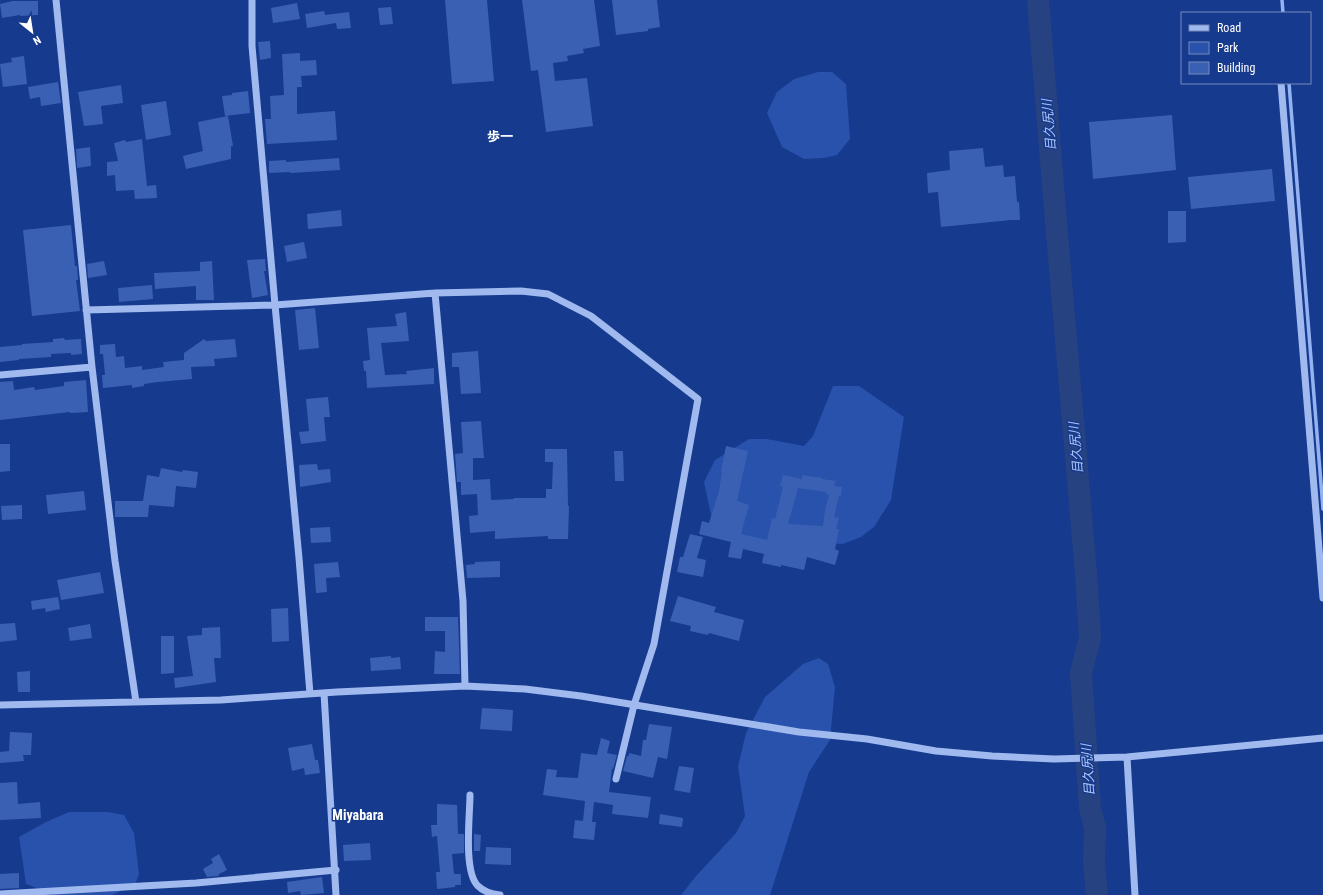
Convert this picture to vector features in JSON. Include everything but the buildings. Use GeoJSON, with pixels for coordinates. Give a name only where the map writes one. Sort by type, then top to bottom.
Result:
{"type":"FeatureCollection","features":[{"type":"Feature","properties":{"kind":"street"},"geometry":{"type":"LineString","coordinates":[[56,0],[92,367],[115,562],[136,702]]}},
{"type":"Feature","properties":{"kind":"street"},"geometry":{"type":"LineString","coordinates":[[252,0],[252,46],[275,305],[300,558],[310,694]]}},
{"type":"Feature","properties":{"kind":"street"},"geometry":{"type":"LineString","coordinates":[[1281,84],[1323,598]]}},
{"type":"Feature","properties":{"kind":"street"},"geometry":{"type":"LineString","coordinates":[[86,310],[275,305],[435,292],[521,291],[548,294],[591,316],[698,399],[654,644],[634,705],[616,779]]}},
{"type":"Feature","properties":{"kind":"street"},"geometry":{"type":"LineString","coordinates":[[435,292],[463,601],[465,686]]}},
{"type":"Feature","properties":{"kind":"street"},"geometry":{"type":"LineString","coordinates":[[0,375],[92,367]]}},
{"type":"Feature","properties":{"kind":"street"},"geometry":{"type":"LineString","coordinates":[[0,705],[221,700],[465,686],[525,689],[581,696],[779,729],[867,739],[936,751],[992,756],[1054,759],[1125,757],[1323,738]]}},
{"type":"Feature","properties":{"kind":"street"},"geometry":{"type":"LineString","coordinates":[[324,693],[336,870],[336,895]]}},
{"type":"Feature","properties":{"kind":"street"},"geometry":{"type":"LineString","coordinates":[[1125,757],[1135,895]]}},
{"type":"Feature","properties":{"kind":"street"},"geometry":{"type":"LineString","coordinates":[[470,795],[468,858],[473,878],[477,885],[490,894],[500,895]]}},
{"type":"Feature","properties":{"kind":"street"},"geometry":{"type":"LineString","coordinates":[[0,894],[196,883],[336,870]]}},
{"type":"Feature","properties":{"kind":"green space"},"geometry":{"type":"Polygon","coordinates":[[[818,72],[832,72],[846,84],[850,139],[837,155],[824,158],[804,159],[782,147],[767,113],[777,92],[794,79],[818,72]]]}},
{"type":"Feature","properties":{"kind":"green space"},"geometry":{"type":"Polygon","coordinates":[[[833,386],[859,386],[904,417],[891,500],[874,527],[861,537],[843,544],[744,540],[714,529],[704,482],[715,460],[749,439],[767,439],[804,446],[813,436],[833,386]]]}},
{"type":"Feature","properties":{"kind":"green space"},"geometry":{"type":"Polygon","coordinates":[[[819,658],[828,664],[835,687],[830,740],[809,772],[770,895],[681,895],[696,876],[736,833],[745,816],[738,766],[746,733],[765,697],[803,664],[819,658]]]}},
{"type":"Feature","properties":{"kind":"green space"},"geometry":{"type":"Polygon","coordinates":[[[69,812],[108,812],[124,815],[134,833],[139,874],[135,885],[112,895],[55,895],[26,884],[19,837],[46,822],[69,812]]]}},
{"type":"Feature","properties":{"kind":"waterway","name":"目久尻川"},"geometry":{"type":"LineString","coordinates":[[1038,0],[1086,574],[1090,638],[1081,673],[1090,808],[1095,828],[1094,863],[1097,895]]}},
{"type":"Feature","properties":{"kind":"waterway"},"geometry":{"type":"LineString","coordinates":[[1282,0],[1283,12]]}},
{"type":"Feature","properties":{"kind":"waterway"},"geometry":{"type":"LineString","coordinates":[[1289,84],[1323,509]]}},
{"type":"Feature","properties":{"kind":"district","name":"歩一"},"geometry":{"type":"Point","coordinates":[500,136]}},
{"type":"Feature","properties":{"kind":"district","name":"Miyabara"},"geometry":{"type":"Point","coordinates":[358,815]}}]}
